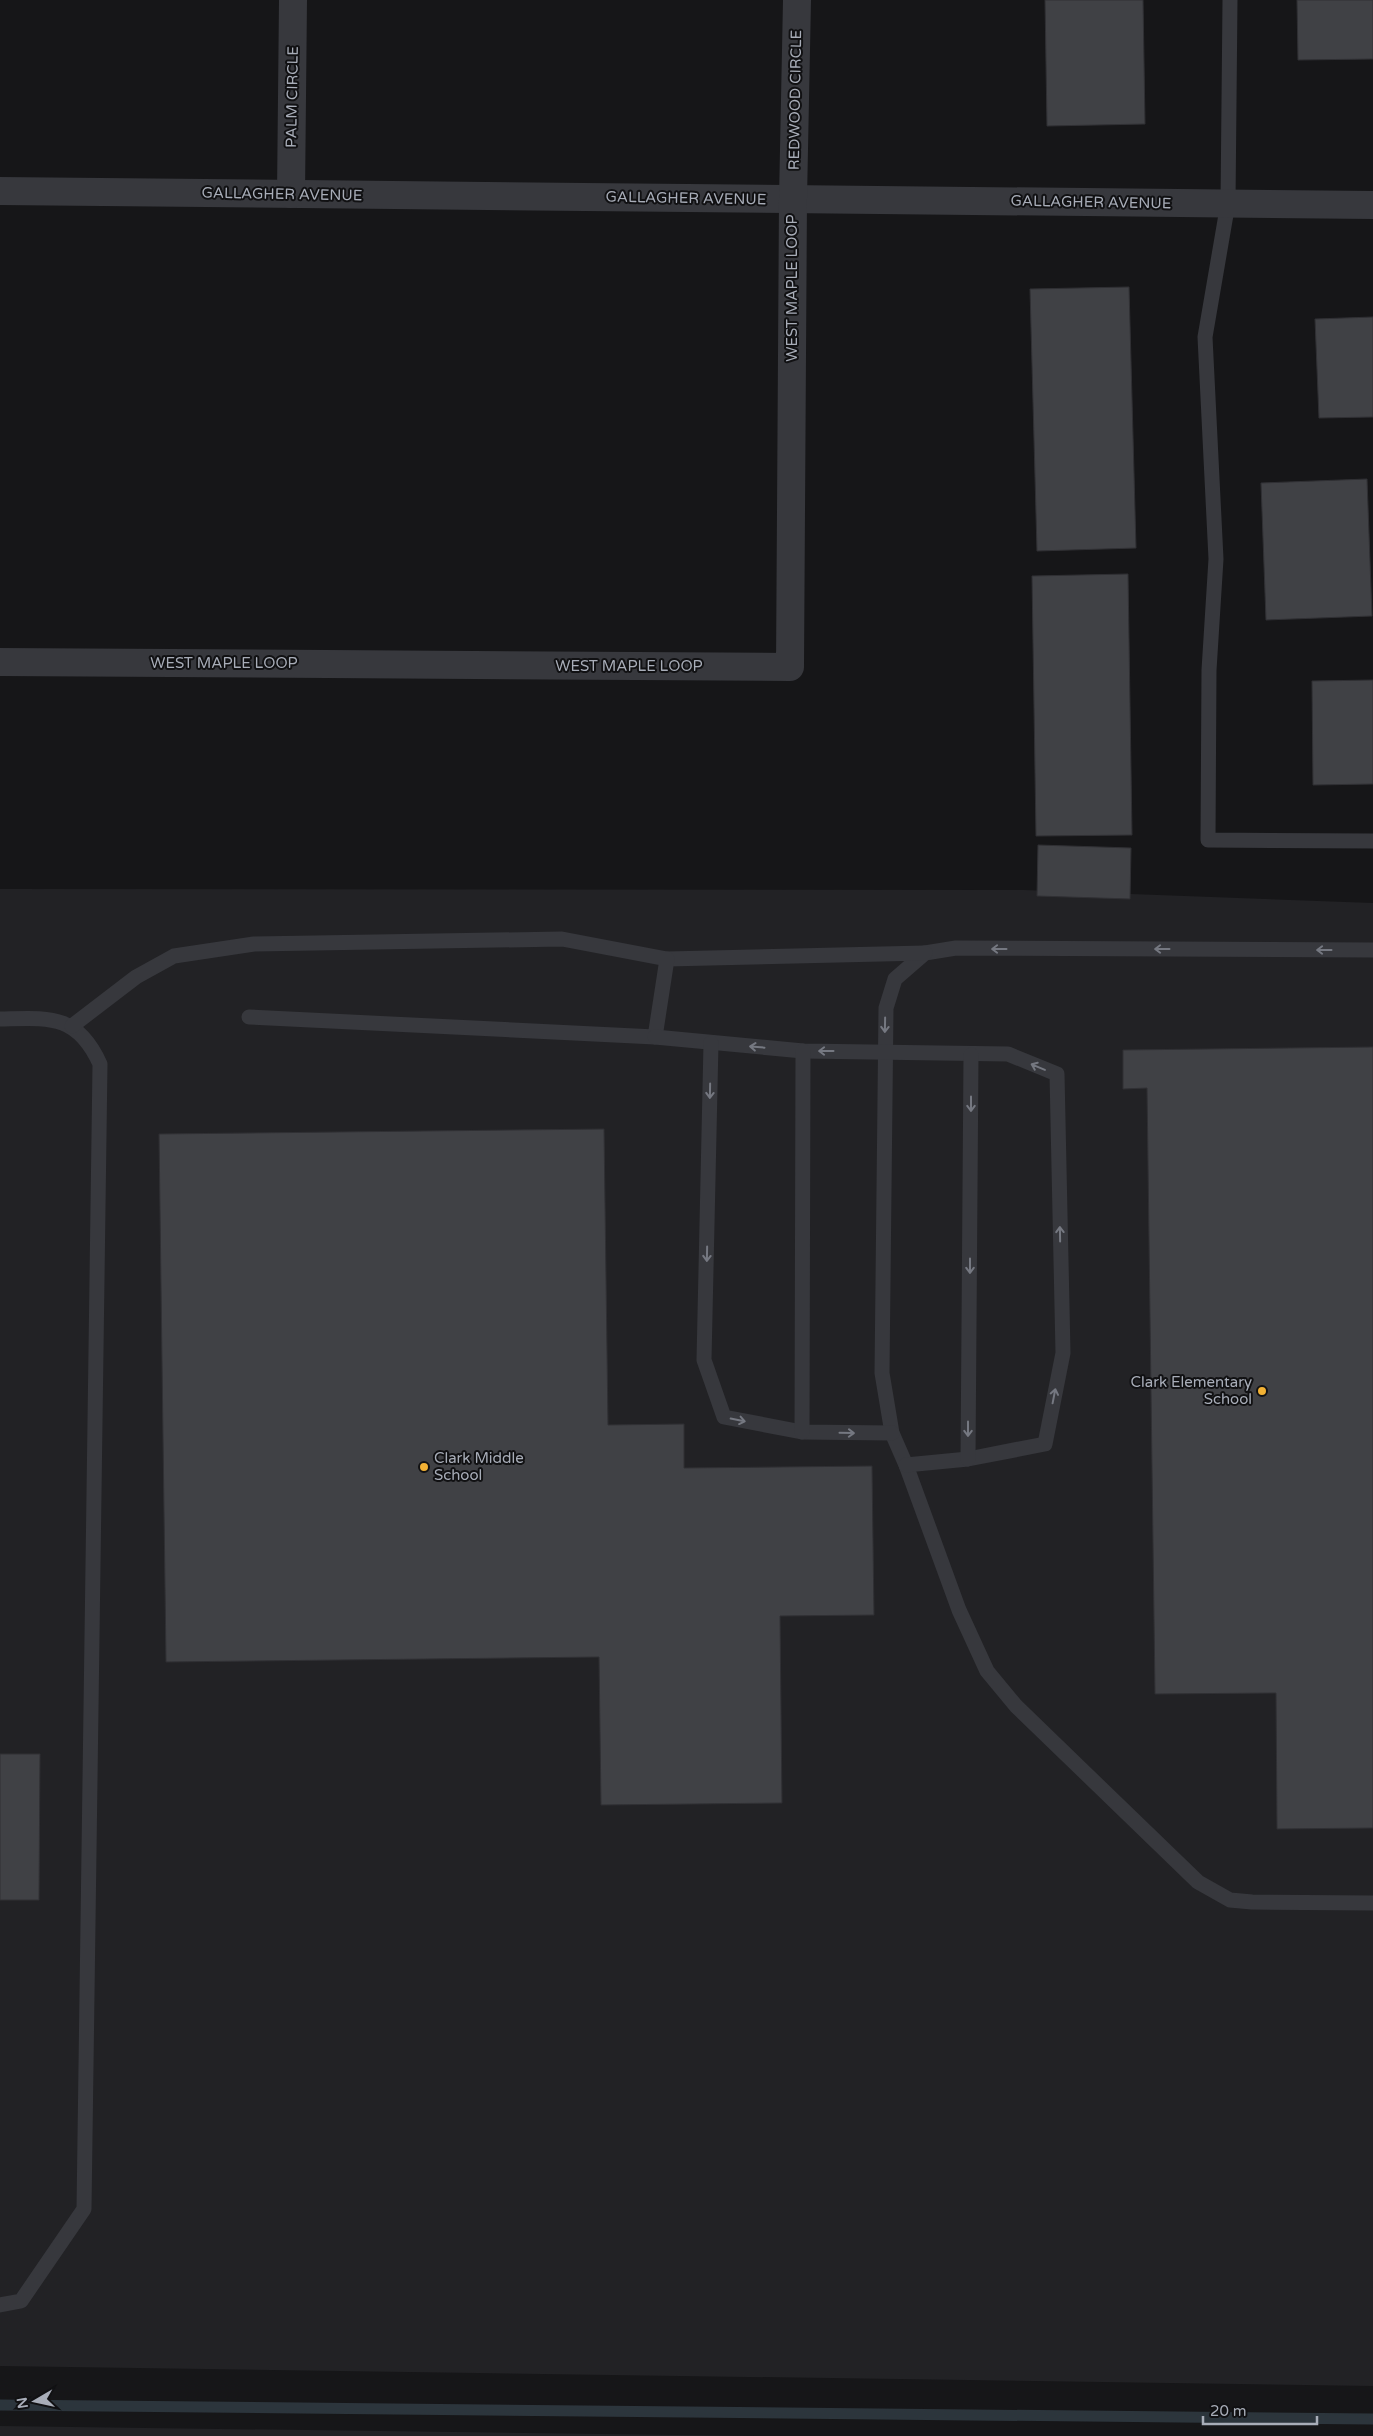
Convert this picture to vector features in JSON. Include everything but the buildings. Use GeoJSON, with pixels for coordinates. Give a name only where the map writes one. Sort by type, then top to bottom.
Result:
{"type":"FeatureCollection","features":[{"type":"Feature","properties":{"kind":"street","name":"PALM CIRCLE"},"geometry":{"type":"LineString","coordinates":[[290,194],[293,0]]}},
{"type":"Feature","properties":{"kind":"street","name":"REDWOOD CIRCLE"},"geometry":{"type":"LineString","coordinates":[[793,199],[796,0]]}},
{"type":"Feature","properties":{"kind":"street","name":"GALLAGHER AVENUE"},"geometry":{"type":"LineString","coordinates":[[0,191],[1373,205]]}},
{"type":"Feature","properties":{"kind":"street","name":"WEST MAPLE LOOP"},"geometry":{"type":"LineString","coordinates":[[0,662],[790,667],[793,199]]}},
{"type":"Feature","properties":{"kind":"lane"},"geometry":{"type":"LineString","coordinates":[[1230,0],[1228,203],[1205,337],[1216,558],[1209,670],[1208,840],[1373,841]]}},
{"type":"Feature","properties":{"kind":"lane"},"geometry":{"type":"LineString","coordinates":[[72,1026],[136,977],[174,956],[254,944],[562,940],[666,959],[925,953],[956,948],[1373,950]]}},
{"type":"Feature","properties":{"kind":"lane"},"geometry":{"type":"LineString","coordinates":[[925,953],[894,979],[886,1008],[882,1373],[892,1433],[906,1465],[959,1610],[987,1671],[1016,1706],[1198,1882],[1230,1900],[1252,1902],[1373,1903]]}},
{"type":"Feature","properties":{"kind":"lane"},"geometry":{"type":"LineString","coordinates":[[655,1037],[666,959]]}},
{"type":"Feature","properties":{"kind":"lane"},"geometry":{"type":"LineString","coordinates":[[249,1017],[655,1037],[803,1051],[971,1055],[1008,1054],[1057,1074],[1062,1353],[1045,1444],[968,1460],[906,1465]]}},
{"type":"Feature","properties":{"kind":"lane"},"geometry":{"type":"LineString","coordinates":[[0,1019],[46,1018],[61,1020],[72,1026],[94,1051],[100,1064],[84,2209],[21,2301],[0,2305]]}},
{"type":"Feature","properties":{"kind":"lane"},"geometry":{"type":"LineString","coordinates":[[710,1043],[704,1360],[724,1417],[802,1432],[892,1433]]}},
{"type":"Feature","properties":{"kind":"lane"},"geometry":{"type":"LineString","coordinates":[[802,1432],[803,1051]]}},
{"type":"Feature","properties":{"kind":"lane"},"geometry":{"type":"LineString","coordinates":[[968,1460],[971,1055]]}},
{"type":"Feature","properties":{"kind":"shaded area"},"geometry":{"type":"Polygon","coordinates":[[[0,889],[1024,890],[1373,903],[1373,2386],[0,2366],[0,889]]]}},
{"type":"Feature","properties":{"kind":"shaded area"},"geometry":{"type":"Polygon","coordinates":[[[0,2426],[755,2436],[0,2436],[0,2426]]]}},
{"type":"Feature","properties":{"kind":"waterway"},"geometry":{"type":"LineString","coordinates":[[0,2405],[1373,2419]]}},
{"type":"Feature","properties":{"kind":"place","name":"Clark Elementary School"},"geometry":{"type":"Point","coordinates":[1262,1391]}},
{"type":"Feature","properties":{"kind":"place","name":"Clark Middle School"},"geometry":{"type":"Point","coordinates":[424,1467]}}]}
